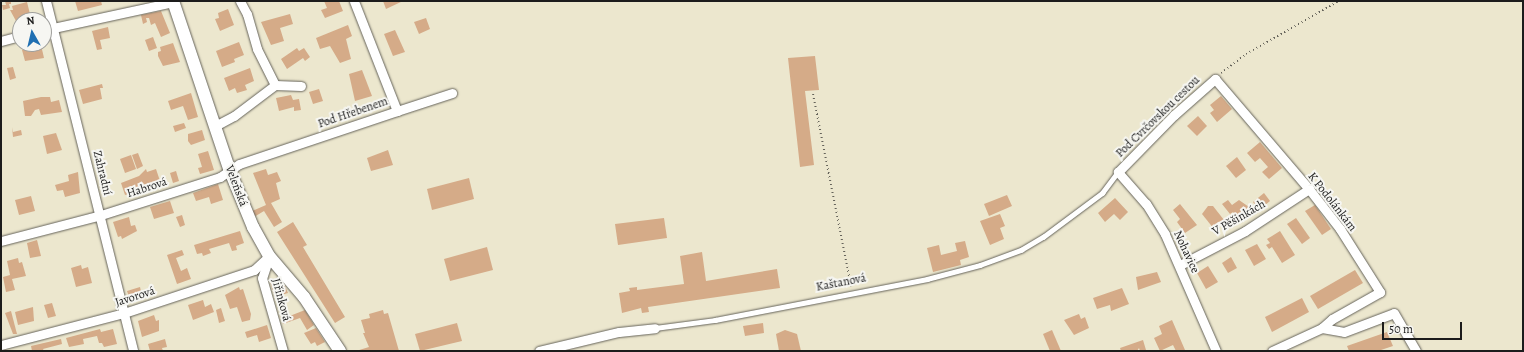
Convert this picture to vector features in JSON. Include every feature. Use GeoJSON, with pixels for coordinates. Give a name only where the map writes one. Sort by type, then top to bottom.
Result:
{"type":"FeatureCollection","features":[{"type":"Feature","properties":{"kind":"street","name":"Zahradní"},"geometry":{"type":"LineString","coordinates":[[46,1],[47,12]]}},
{"type":"Feature","properties":{"kind":"street"},"geometry":{"type":"LineString","coordinates":[[240,1],[247,14],[257,49],[275,85]]}},
{"type":"Feature","properties":{"kind":"street","name":"Pod Hřebenem"},"geometry":{"type":"LineString","coordinates":[[230,171],[239,164],[397,111],[354,1]]}},
{"type":"Feature","properties":{"kind":"street"},"geometry":{"type":"LineString","coordinates":[[52,28],[173,2]]}},
{"type":"Feature","properties":{"kind":"street","name":"Veleňská"},"geometry":{"type":"LineString","coordinates":[[173,2],[230,171],[253,227],[269,256],[304,297],[340,351]]}},
{"type":"Feature","properties":{"kind":"street"},"geometry":{"type":"LineString","coordinates":[[1,41],[12,38]]}},
{"type":"Feature","properties":{"kind":"street","name":"Zahradní"},"geometry":{"type":"LineString","coordinates":[[52,43],[101,215],[133,351]]}},
{"type":"Feature","properties":{"kind":"street","name":"Pod Cvrčovskou cestou"},"geometry":{"type":"LineString","coordinates":[[1118,172],[1174,115],[1215,79]]}},
{"type":"Feature","properties":{"kind":"street","name":"K Podolánkám"},"geometry":{"type":"LineString","coordinates":[[1215,79],[1309,189],[1361,260],[1380,292],[1332,319],[1322,328],[1272,351]]}},
{"type":"Feature","properties":{"kind":"street"},"geometry":{"type":"LineString","coordinates":[[215,126],[234,116],[275,85],[301,86]]}},
{"type":"Feature","properties":{"kind":"street"},"geometry":{"type":"LineString","coordinates":[[397,111],[452,93]]}},
{"type":"Feature","properties":{"kind":"street","name":"Habrová"},"geometry":{"type":"LineString","coordinates":[[1,241],[101,215],[220,177],[230,171]]}},
{"type":"Feature","properties":{"kind":"street","name":"Nohavice"},"geometry":{"type":"LineString","coordinates":[[1118,172],[1146,204],[1165,234],[1180,265],[1216,351]]}},
{"type":"Feature","properties":{"kind":"street","name":"V Pěšinkách"},"geometry":{"type":"LineString","coordinates":[[1180,265],[1245,231],[1309,189]]}},
{"type":"Feature","properties":{"kind":"street","name":"Javorová"},"geometry":{"type":"LineString","coordinates":[[1,345],[124,313],[254,270],[269,256]]}},
{"type":"Feature","properties":{"kind":"street","name":"Jiřinková"},"geometry":{"type":"LineString","coordinates":[[269,256],[262,278],[283,351]]}},
{"type":"Feature","properties":{"kind":"street"},"geometry":{"type":"LineString","coordinates":[[1322,328],[1344,332],[1394,314],[1416,351]]}},
{"type":"Feature","properties":{"kind":"street","name":"Kaštanová"},"geometry":{"type":"LineString","coordinates":[[540,351],[619,332],[655,328]]}},
{"type":"Feature","properties":{"kind":"street"},"geometry":{"type":"LineString","coordinates":[[17,342],[19,351]]}},
{"type":"Feature","properties":{"kind":"lane","name":"Kaštanová"},"geometry":{"type":"LineString","coordinates":[[655,328],[715,320],[952,274],[1021,250],[1071,218],[1102,193],[1118,172]]}},
{"type":"Feature","properties":{"kind":"path"},"geometry":{"type":"LineString","coordinates":[[1215,79],[1246,54],[1339,1]]}},
{"type":"Feature","properties":{"kind":"path"},"geometry":{"type":"LineString","coordinates":[[813,94],[852,293]]}},
{"type":"Feature","properties":{"kind":"building"},"geometry":{"type":"Polygon","coordinates":[[[5,1],[11,1],[11,4],[9,4],[10,8],[3,10],[2,5],[6,5],[5,1]]]}},
{"type":"Feature","properties":{"kind":"building"},"geometry":{"type":"Polygon","coordinates":[[[75,1],[101,1],[102,5],[78,11],[75,1]]]}},
{"type":"Feature","properties":{"kind":"building"},"geometry":{"type":"Polygon","coordinates":[[[324,1],[339,1],[343,11],[325,18],[321,10],[327,8],[324,1]]]}},
{"type":"Feature","properties":{"kind":"building"},"geometry":{"type":"Polygon","coordinates":[[[383,1],[403,1],[386,9],[383,1]]]}},
{"type":"Feature","properties":{"kind":"building"},"geometry":{"type":"Polygon","coordinates":[[[27,2],[30,12],[12,12],[12,14],[10,10],[13,10],[12,6],[27,2]]]}},
{"type":"Feature","properties":{"kind":"building"},"geometry":{"type":"Polygon","coordinates":[[[228,9],[234,25],[220,31],[215,19],[219,18],[218,13],[228,9]]]}},
{"type":"Feature","properties":{"kind":"building"},"geometry":{"type":"Polygon","coordinates":[[[161,11],[170,33],[161,37],[155,23],[151,25],[149,18],[146,18],[147,22],[143,24],[141,15],[161,11]]]}},
{"type":"Feature","properties":{"kind":"building"},"geometry":{"type":"Polygon","coordinates":[[[290,14],[293,24],[280,28],[284,41],[271,45],[261,22],[290,14]]]}},
{"type":"Feature","properties":{"kind":"building"},"geometry":{"type":"Polygon","coordinates":[[[426,18],[430,29],[419,34],[414,22],[426,18]]]}},
{"type":"Feature","properties":{"kind":"building"},"geometry":{"type":"Polygon","coordinates":[[[348,25],[352,36],[346,39],[351,59],[340,63],[330,46],[320,49],[316,38],[348,25]]]}},
{"type":"Feature","properties":{"kind":"building"},"geometry":{"type":"Polygon","coordinates":[[[108,27],[110,38],[100,40],[102,49],[97,50],[92,31],[108,27]]]}},
{"type":"Feature","properties":{"kind":"building"},"geometry":{"type":"Polygon","coordinates":[[[395,30],[405,52],[393,56],[384,34],[395,30]]]}},
{"type":"Feature","properties":{"kind":"building"},"geometry":{"type":"Polygon","coordinates":[[[153,37],[157,48],[149,51],[145,40],[153,37]]]}},
{"type":"Feature","properties":{"kind":"building"},"geometry":{"type":"Polygon","coordinates":[[[239,42],[244,55],[234,59],[235,62],[222,67],[216,51],[239,42]]]}},
{"type":"Feature","properties":{"kind":"building"},"geometry":{"type":"Polygon","coordinates":[[[173,43],[180,62],[163,66],[158,56],[158,52],[161,51],[160,47],[173,43]]]}},
{"type":"Feature","properties":{"kind":"building"},"geometry":{"type":"Polygon","coordinates":[[[297,48],[299,51],[304,48],[310,57],[305,61],[303,58],[287,69],[281,59],[297,48]]]}},
{"type":"Feature","properties":{"kind":"building"},"geometry":{"type":"Polygon","coordinates":[[[23,52],[43,52],[44,58],[25,61],[23,52]]]}},
{"type":"Feature","properties":{"kind":"building"},"geometry":{"type":"Polygon","coordinates":[[[815,56],[819,90],[805,91],[814,165],[800,167],[788,58],[815,56]]]}},
{"type":"Feature","properties":{"kind":"building"},"geometry":{"type":"Polygon","coordinates":[[[13,67],[16,78],[10,80],[7,68],[13,67]]]}},
{"type":"Feature","properties":{"kind":"building"},"geometry":{"type":"Polygon","coordinates":[[[250,68],[254,81],[245,85],[247,90],[237,93],[235,88],[229,91],[224,78],[250,68]]]}},
{"type":"Feature","properties":{"kind":"building"},"geometry":{"type":"Polygon","coordinates":[[[362,70],[372,96],[355,101],[349,74],[362,70]]]}},
{"type":"Feature","properties":{"kind":"building"},"geometry":{"type":"Polygon","coordinates":[[[102,84],[103,88],[100,88],[102,99],[83,104],[79,90],[102,84]]]}},
{"type":"Feature","properties":{"kind":"building"},"geometry":{"type":"Polygon","coordinates":[[[319,89],[323,101],[313,104],[309,92],[319,89]]]}},
{"type":"Feature","properties":{"kind":"building"},"geometry":{"type":"Polygon","coordinates":[[[191,93],[198,117],[188,120],[183,106],[171,110],[168,101],[191,93]]]}},
{"type":"Feature","properties":{"kind":"building"},"geometry":{"type":"Polygon","coordinates":[[[291,95],[293,100],[299,99],[301,110],[294,111],[294,107],[279,111],[276,98],[291,95]]]}},
{"type":"Feature","properties":{"kind":"building"},"geometry":{"type":"Polygon","coordinates":[[[1221,96],[1232,109],[1217,122],[1210,113],[1214,110],[1210,105],[1221,96]]]}},
{"type":"Feature","properties":{"kind":"building"},"geometry":{"type":"Polygon","coordinates":[[[41,97],[50,97],[51,102],[59,100],[62,112],[41,115],[39,109],[35,110],[31,116],[25,116],[23,101],[41,97]]]}},
{"type":"Feature","properties":{"kind":"building"},"geometry":{"type":"Polygon","coordinates":[[[1198,116],[1207,126],[1197,136],[1187,126],[1198,116]]]}},
{"type":"Feature","properties":{"kind":"building"},"geometry":{"type":"Polygon","coordinates":[[[184,123],[186,128],[175,132],[173,126],[184,123]]]}},
{"type":"Feature","properties":{"kind":"building"},"geometry":{"type":"Polygon","coordinates":[[[12,127],[13,132],[21,130],[22,135],[13,137],[12,127]]]}},
{"type":"Feature","properties":{"kind":"building"},"geometry":{"type":"Polygon","coordinates":[[[202,130],[205,140],[191,145],[188,141],[188,134],[202,130]]]}},
{"type":"Feature","properties":{"kind":"building"},"geometry":{"type":"Polygon","coordinates":[[[56,133],[62,150],[47,154],[43,136],[56,133]]]}},
{"type":"Feature","properties":{"kind":"building"},"geometry":{"type":"Polygon","coordinates":[[[1260,142],[1282,168],[1269,179],[1262,172],[1268,167],[1260,158],[1255,162],[1247,153],[1260,142]]]}},
{"type":"Feature","properties":{"kind":"building"},"geometry":{"type":"Polygon","coordinates":[[[388,150],[393,165],[371,171],[367,158],[388,150]]]}},
{"type":"Feature","properties":{"kind":"building"},"geometry":{"type":"Polygon","coordinates":[[[208,151],[214,170],[200,174],[198,168],[202,167],[198,154],[208,151]]]}},
{"type":"Feature","properties":{"kind":"building"},"geometry":{"type":"Polygon","coordinates":[[[138,153],[143,166],[137,169],[132,155],[138,153]]]}},
{"type":"Feature","properties":{"kind":"building"},"geometry":{"type":"Polygon","coordinates":[[[131,155],[136,169],[125,173],[120,159],[131,155]]]}},
{"type":"Feature","properties":{"kind":"building"},"geometry":{"type":"Polygon","coordinates":[[[1237,157],[1246,170],[1236,178],[1226,166],[1237,157]]]}},
{"type":"Feature","properties":{"kind":"building"},"geometry":{"type":"Polygon","coordinates":[[[146,169],[147,172],[156,169],[161,184],[125,195],[121,183],[139,176],[146,169]]]}},
{"type":"Feature","properties":{"kind":"building"},"geometry":{"type":"Polygon","coordinates":[[[266,169],[268,175],[277,172],[281,181],[276,183],[280,199],[271,203],[282,222],[274,227],[264,211],[254,217],[252,211],[266,205],[253,173],[266,169]]]}},
{"type":"Feature","properties":{"kind":"building"},"geometry":{"type":"Polygon","coordinates":[[[176,171],[179,181],[173,183],[170,173],[176,171]]]}},
{"type":"Feature","properties":{"kind":"building"},"geometry":{"type":"Polygon","coordinates":[[[78,172],[80,193],[65,197],[63,190],[57,191],[55,185],[69,181],[68,175],[78,172]]]}},
{"type":"Feature","properties":{"kind":"building"},"geometry":{"type":"Polygon","coordinates":[[[469,178],[474,199],[432,210],[427,189],[469,178]]]}},
{"type":"Feature","properties":{"kind":"building"},"geometry":{"type":"Polygon","coordinates":[[[218,184],[223,200],[211,204],[209,197],[196,201],[193,193],[218,184]]]}},
{"type":"Feature","properties":{"kind":"building"},"geometry":{"type":"Polygon","coordinates":[[[1264,193],[1270,201],[1259,210],[1253,202],[1264,193]]]}},
{"type":"Feature","properties":{"kind":"building"},"geometry":{"type":"Polygon","coordinates":[[[1007,195],[1012,206],[989,216],[984,204],[1007,195]]]}},
{"type":"Feature","properties":{"kind":"building"},"geometry":{"type":"Polygon","coordinates":[[[31,196],[35,211],[19,215],[15,200],[31,196]]]}},
{"type":"Feature","properties":{"kind":"building"},"geometry":{"type":"Polygon","coordinates":[[[1115,198],[1128,212],[1120,220],[1114,214],[1105,222],[1098,213],[1115,198]]]}},
{"type":"Feature","properties":{"kind":"building"},"geometry":{"type":"Polygon","coordinates":[[[1228,200],[1232,205],[1239,200],[1249,207],[1237,217],[1233,212],[1230,214],[1222,204],[1228,200]]]}},
{"type":"Feature","properties":{"kind":"building"},"geometry":{"type":"Polygon","coordinates":[[[170,201],[174,213],[154,219],[150,207],[170,201]]]}},
{"type":"Feature","properties":{"kind":"building"},"geometry":{"type":"Polygon","coordinates":[[[1180,204],[1197,225],[1185,233],[1177,222],[1180,219],[1173,210],[1180,204]]]}},
{"type":"Feature","properties":{"kind":"building"},"geometry":{"type":"Polygon","coordinates":[[[1315,205],[1331,229],[1322,235],[1305,211],[1315,205]]]}},
{"type":"Feature","properties":{"kind":"building"},"geometry":{"type":"Polygon","coordinates":[[[1208,206],[1213,206],[1224,220],[1214,229],[1202,214],[1208,206]]]}},
{"type":"Feature","properties":{"kind":"building"},"geometry":{"type":"Polygon","coordinates":[[[1000,214],[1005,226],[1000,228],[1004,239],[990,245],[980,221],[1000,214]]]}},
{"type":"Feature","properties":{"kind":"building"},"geometry":{"type":"Polygon","coordinates":[[[182,215],[185,225],[180,227],[176,217],[182,215]]]}},
{"type":"Feature","properties":{"kind":"building"},"geometry":{"type":"Polygon","coordinates":[[[129,217],[131,226],[135,225],[137,231],[122,239],[121,236],[118,237],[113,222],[129,217]]]}},
{"type":"Feature","properties":{"kind":"building"},"geometry":{"type":"Polygon","coordinates":[[[664,218],[667,238],[618,245],[615,224],[664,218]]]}},
{"type":"Feature","properties":{"kind":"building"},"geometry":{"type":"Polygon","coordinates":[[[1296,218],[1310,238],[1302,244],[1287,224],[1296,218]]]}},
{"type":"Feature","properties":{"kind":"building"},"geometry":{"type":"Polygon","coordinates":[[[293,222],[307,245],[303,247],[345,317],[335,323],[277,232],[293,222]]]}},
{"type":"Feature","properties":{"kind":"building"},"geometry":{"type":"Polygon","coordinates":[[[240,231],[244,243],[236,246],[237,250],[232,251],[229,243],[209,249],[211,253],[203,256],[202,253],[197,254],[194,245],[240,231]]]}},
{"type":"Feature","properties":{"kind":"building"},"geometry":{"type":"Polygon","coordinates":[[[1280,231],[1295,255],[1282,263],[1272,247],[1269,249],[1266,245],[1270,243],[1267,239],[1280,231]]]}},
{"type":"Feature","properties":{"kind":"building"},"geometry":{"type":"Polygon","coordinates":[[[37,240],[41,256],[30,258],[27,243],[37,240]]]}},
{"type":"Feature","properties":{"kind":"building"},"geometry":{"type":"Polygon","coordinates":[[[965,241],[969,257],[960,260],[961,265],[933,272],[927,248],[939,245],[941,255],[957,251],[955,243],[965,241]]]}},
{"type":"Feature","properties":{"kind":"building"},"geometry":{"type":"Polygon","coordinates":[[[1257,244],[1266,259],[1254,266],[1245,250],[1257,244]]]}},
{"type":"Feature","properties":{"kind":"building"},"geometry":{"type":"Polygon","coordinates":[[[487,247],[493,270],[450,281],[444,259],[487,247]]]}},
{"type":"Feature","properties":{"kind":"building"},"geometry":{"type":"Polygon","coordinates":[[[182,250],[184,255],[176,258],[181,271],[187,268],[191,279],[177,284],[167,255],[182,250]]]}},
{"type":"Feature","properties":{"kind":"building"},"geometry":{"type":"Polygon","coordinates":[[[702,252],[706,281],[777,269],[780,288],[648,307],[649,312],[642,313],[641,308],[622,313],[619,293],[630,291],[629,288],[637,287],[637,290],[684,284],[680,256],[702,252]]]}},
{"type":"Feature","properties":{"kind":"building"},"geometry":{"type":"Polygon","coordinates":[[[1231,257],[1237,268],[1228,273],[1222,263],[1231,257]]]}},
{"type":"Feature","properties":{"kind":"building"},"geometry":{"type":"Polygon","coordinates":[[[18,258],[19,263],[22,262],[26,276],[12,279],[15,290],[6,292],[3,277],[10,275],[7,261],[18,258]]]}},
{"type":"Feature","properties":{"kind":"building"},"geometry":{"type":"Polygon","coordinates":[[[81,265],[82,269],[88,267],[92,283],[76,287],[71,268],[81,265]]]}},
{"type":"Feature","properties":{"kind":"building"},"geometry":{"type":"Polygon","coordinates":[[[1208,266],[1218,282],[1206,289],[1197,273],[1208,266]]]}},
{"type":"Feature","properties":{"kind":"building"},"geometry":{"type":"Polygon","coordinates":[[[1355,270],[1363,283],[1318,309],[1310,296],[1355,270]]]}},
{"type":"Feature","properties":{"kind":"building"},"geometry":{"type":"Polygon","coordinates":[[[1157,272],[1161,282],[1138,290],[1136,277],[1157,272]]]}},
{"type":"Feature","properties":{"kind":"building"},"geometry":{"type":"Polygon","coordinates":[[[269,279],[277,280],[279,285],[284,284],[288,293],[275,297],[269,279]]]}},
{"type":"Feature","properties":{"kind":"building"},"geometry":{"type":"Polygon","coordinates":[[[140,287],[142,296],[130,300],[127,291],[140,287]]]}},
{"type":"Feature","properties":{"kind":"building"},"geometry":{"type":"Polygon","coordinates":[[[239,287],[240,290],[243,289],[251,314],[250,320],[242,322],[237,307],[230,309],[225,295],[239,287]]]}},
{"type":"Feature","properties":{"kind":"building"},"geometry":{"type":"Polygon","coordinates":[[[1122,288],[1129,304],[1111,311],[1110,305],[1097,309],[1093,298],[1122,288]]]}},
{"type":"Feature","properties":{"kind":"building"},"geometry":{"type":"Polygon","coordinates":[[[1302,298],[1309,312],[1272,332],[1265,317],[1302,298]]]}},
{"type":"Feature","properties":{"kind":"building"},"geometry":{"type":"Polygon","coordinates":[[[203,300],[205,307],[211,304],[214,312],[193,320],[188,305],[203,300]]]}},
{"type":"Feature","properties":{"kind":"building"},"geometry":{"type":"Polygon","coordinates":[[[52,303],[56,316],[48,318],[44,305],[52,303]]]}},
{"type":"Feature","properties":{"kind":"building"},"geometry":{"type":"Polygon","coordinates":[[[33,307],[34,321],[18,325],[15,312],[33,307]]]}},
{"type":"Feature","properties":{"kind":"building"},"geometry":{"type":"Polygon","coordinates":[[[221,308],[225,321],[219,323],[216,310],[221,308]]]}},
{"type":"Feature","properties":{"kind":"building"},"geometry":{"type":"Polygon","coordinates":[[[305,310],[314,325],[307,330],[300,318],[283,324],[282,319],[305,310]]]}},
{"type":"Feature","properties":{"kind":"building"},"geometry":{"type":"Polygon","coordinates":[[[383,310],[384,314],[388,313],[399,351],[356,351],[369,347],[363,333],[365,333],[361,320],[370,318],[369,314],[383,310]]]}},
{"type":"Feature","properties":{"kind":"building"},"geometry":{"type":"Polygon","coordinates":[[[11,311],[17,334],[13,334],[5,313],[11,311]]]}},
{"type":"Feature","properties":{"kind":"building"},"geometry":{"type":"Polygon","coordinates":[[[1079,314],[1081,319],[1085,317],[1089,328],[1074,335],[1064,320],[1079,314]]]}},
{"type":"Feature","properties":{"kind":"building"},"geometry":{"type":"Polygon","coordinates":[[[154,315],[156,321],[159,320],[159,331],[142,337],[138,321],[154,315]]]}},
{"type":"Feature","properties":{"kind":"building"},"geometry":{"type":"Polygon","coordinates":[[[1172,320],[1185,350],[1176,351],[1173,345],[1160,351],[1154,338],[1162,334],[1159,326],[1172,320]]]}},
{"type":"Feature","properties":{"kind":"building"},"geometry":{"type":"Polygon","coordinates":[[[457,323],[462,341],[420,351],[415,334],[457,323]]]}},
{"type":"Feature","properties":{"kind":"building"},"geometry":{"type":"Polygon","coordinates":[[[763,323],[764,333],[745,336],[743,326],[763,323]]]}},
{"type":"Feature","properties":{"kind":"building"},"geometry":{"type":"Polygon","coordinates":[[[267,325],[271,338],[259,342],[257,335],[247,338],[245,332],[267,325]]]}},
{"type":"Feature","properties":{"kind":"building"},"geometry":{"type":"Polygon","coordinates":[[[316,328],[325,342],[317,346],[315,342],[311,344],[304,333],[316,328]]]}},
{"type":"Feature","properties":{"kind":"building"},"geometry":{"type":"Polygon","coordinates":[[[100,329],[101,332],[113,329],[117,344],[104,347],[102,343],[99,343],[97,336],[83,339],[84,344],[69,347],[66,338],[100,329]]]}},
{"type":"Feature","properties":{"kind":"building"},"geometry":{"type":"Polygon","coordinates":[[[785,330],[797,334],[801,351],[779,351],[776,334],[785,330]]]}},
{"type":"Feature","properties":{"kind":"building"},"geometry":{"type":"Polygon","coordinates":[[[1052,330],[1061,351],[1050,351],[1043,334],[1052,330]]]}},
{"type":"Feature","properties":{"kind":"building"},"geometry":{"type":"Polygon","coordinates":[[[1387,332],[1393,346],[1378,351],[1349,351],[1347,346],[1387,332]]]}},
{"type":"Feature","properties":{"kind":"building"},"geometry":{"type":"Polygon","coordinates":[[[61,339],[62,344],[43,349],[44,351],[32,351],[31,346],[61,339]]]}},
{"type":"Feature","properties":{"kind":"building"},"geometry":{"type":"Polygon","coordinates":[[[165,339],[167,347],[162,348],[163,351],[150,351],[148,344],[165,339]]]}},
{"type":"Feature","properties":{"kind":"building"},"geometry":{"type":"Polygon","coordinates":[[[1143,340],[1146,350],[1140,351],[1139,348],[1137,351],[1121,351],[1120,348],[1143,340]]]}}]}
